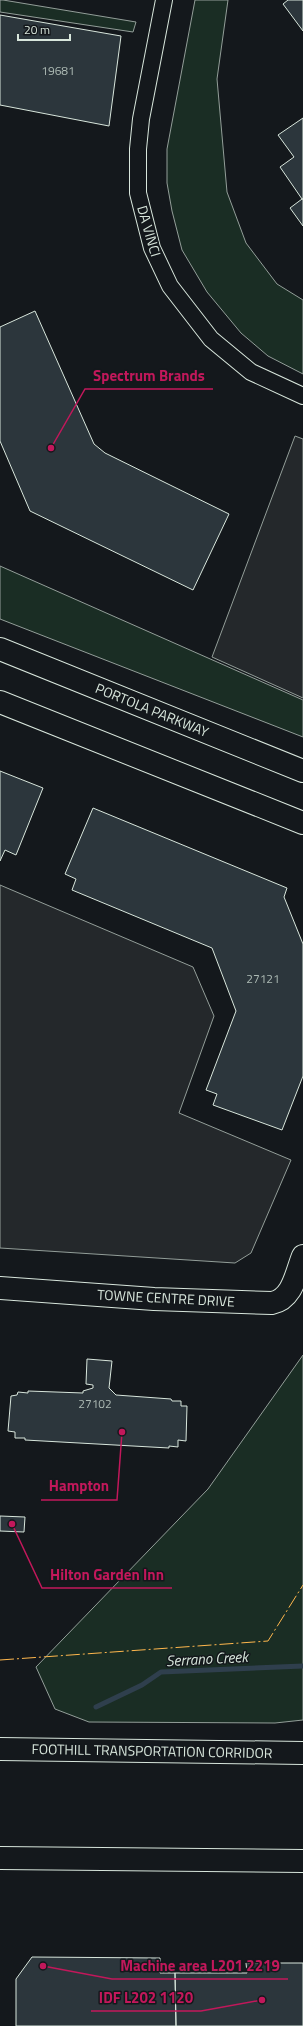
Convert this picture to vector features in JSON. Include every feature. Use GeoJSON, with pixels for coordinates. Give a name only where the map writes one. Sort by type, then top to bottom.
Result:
{"type":"FeatureCollection","features":[{"type":"Feature","properties":{"kind":"main road","name":"PORTOLA PARKWAY"},"geometry":{"type":"LineString","coordinates":[[0,649],[303,771]]}},
{"type":"Feature","properties":{"kind":"main road"},"geometry":{"type":"LineString","coordinates":[[0,702],[303,823]]}},
{"type":"Feature","properties":{"kind":"main road","name":"TOWNE CENTRE DRIVE"},"geometry":{"type":"LineString","coordinates":[[0,1288],[154,1299],[272,1302],[284,1298],[290,1290],[303,1256]]}},
{"type":"Feature","properties":{"kind":"main road","name":"FOOTHILL TRANSPORTATION CORRIDOR"},"geometry":{"type":"LineString","coordinates":[[0,1750],[303,1754]]}},
{"type":"Feature","properties":{"kind":"main road"},"geometry":{"type":"LineString","coordinates":[[0,1858],[303,1861]]}},
{"type":"Feature","properties":{"kind":"street","name":"DA VINCI"},"geometry":{"type":"LineString","coordinates":[[164,0],[141,119],[138,150],[138,193],[152,248],[170,286],[211,339],[251,372],[303,396]]}},
{"type":"Feature","properties":{"kind":"green space"},"geometry":{"type":"Polygon","coordinates":[[[0,0],[136,22],[133,32],[0,12],[0,0]]]}},
{"type":"Feature","properties":{"kind":"green space"},"geometry":{"type":"Polygon","coordinates":[[[195,0],[228,0],[217,79],[227,192],[246,243],[277,284],[303,300],[303,374],[268,356],[241,333],[207,292],[182,250],[172,211],[167,183],[167,149],[195,0]]]}},
{"type":"Feature","properties":{"kind":"green space"},"geometry":{"type":"Polygon","coordinates":[[[0,566],[303,700],[303,737],[0,619],[0,566]]]}},
{"type":"Feature","properties":{"kind":"green space"},"geometry":{"type":"Polygon","coordinates":[[[303,1355],[303,1720],[275,1723],[89,1722],[55,1709],[36,1667],[208,1489],[303,1355]]]}},
{"type":"Feature","properties":{"kind":"shaded area"},"geometry":{"type":"Polygon","coordinates":[[[295,436],[303,439],[303,698],[212,657],[295,436]]]}},
{"type":"Feature","properties":{"kind":"shaded area"},"geometry":{"type":"Polygon","coordinates":[[[0,885],[193,967],[214,1016],[179,1113],[291,1160],[251,1253],[235,1263],[0,1248],[0,885]]]}},
{"type":"Feature","properties":{"kind":"building"},"geometry":{"type":"Polygon","coordinates":[[[288,0],[303,0],[303,31],[283,4],[288,0]]]}},
{"type":"Feature","properties":{"kind":"building"},"geometry":{"type":"Polygon","coordinates":[[[0,15],[121,36],[109,126],[0,105],[0,15]]]}},
{"type":"Feature","properties":{"kind":"building"},"geometry":{"type":"Polygon","coordinates":[[[303,118],[302,199],[280,167],[294,157],[278,135],[303,118]]]}},
{"type":"Feature","properties":{"kind":"building"},"geometry":{"type":"Polygon","coordinates":[[[303,199],[303,226],[290,208],[303,199]]]}},
{"type":"Feature","properties":{"kind":"building"},"geometry":{"type":"Polygon","coordinates":[[[35,311],[94,444],[105,453],[229,514],[193,590],[30,511],[0,441],[0,327],[35,311]]]}},
{"type":"Feature","properties":{"kind":"building"},"geometry":{"type":"Polygon","coordinates":[[[0,771],[43,788],[16,855],[5,850],[0,861],[0,771]]]}},
{"type":"Feature","properties":{"kind":"building"},"geometry":{"type":"Polygon","coordinates":[[[93,808],[287,888],[284,897],[303,944],[303,1076],[282,1130],[213,1105],[217,1094],[206,1090],[236,1011],[212,948],[72,890],[76,879],[65,874],[93,808]]]}},
{"type":"Feature","properties":{"kind":"building"},"geometry":{"type":"Polygon","coordinates":[[[87,1359],[112,1361],[109,1388],[116,1395],[181,1401],[181,1406],[187,1406],[186,1441],[178,1440],[178,1447],[169,1446],[169,1448],[25,1440],[25,1438],[15,1438],[15,1432],[8,1431],[11,1396],[17,1395],[18,1392],[83,1393],[83,1391],[93,1388],[93,1385],[86,1384],[87,1359]]]}},
{"type":"Feature","properties":{"kind":"building"},"geometry":{"type":"Polygon","coordinates":[[[0,1516],[25,1517],[24,1532],[0,1531],[0,1516]]]}},
{"type":"Feature","properties":{"kind":"building"},"geometry":{"type":"Polygon","coordinates":[[[32,1957],[160,1958],[160,1973],[175,1973],[176,2026],[16,2026],[16,1979],[32,1957]]]}},
{"type":"Feature","properties":{"kind":"building"},"geometry":{"type":"Polygon","coordinates":[[[246,1963],[303,1963],[303,2026],[176,2026],[175,1973],[247,1973],[246,1963]]]}},
{"type":"Feature","properties":{"kind":"waterway","name":"Serrano Creek"},"geometry":{"type":"LineString","coordinates":[[96,1707],[142,1685],[161,1672],[303,1666]]}},
{"type":"Feature","properties":{"kind":"power"},"geometry":{"type":"LineString","coordinates":[[0,1660],[268,1641],[303,1585]]}},
{"type":"Feature","properties":{"kind":"place","name":"Spectrum Brands"},"geometry":{"type":"Point","coordinates":[51,448]}},
{"type":"Feature","properties":{"kind":"place","name":"Hampton"},"geometry":{"type":"Point","coordinates":[122,1432]}},
{"type":"Feature","properties":{"kind":"place","name":"Hilton Garden Inn"},"geometry":{"type":"Point","coordinates":[12,1524]}},
{"type":"Feature","properties":{"kind":"place","name":"Machine area L201 2219"},"geometry":{"type":"Point","coordinates":[43,1966]}},
{"type":"Feature","properties":{"kind":"place","name":"IDF L202 1120"},"geometry":{"type":"Point","coordinates":[262,2000]}}]}
